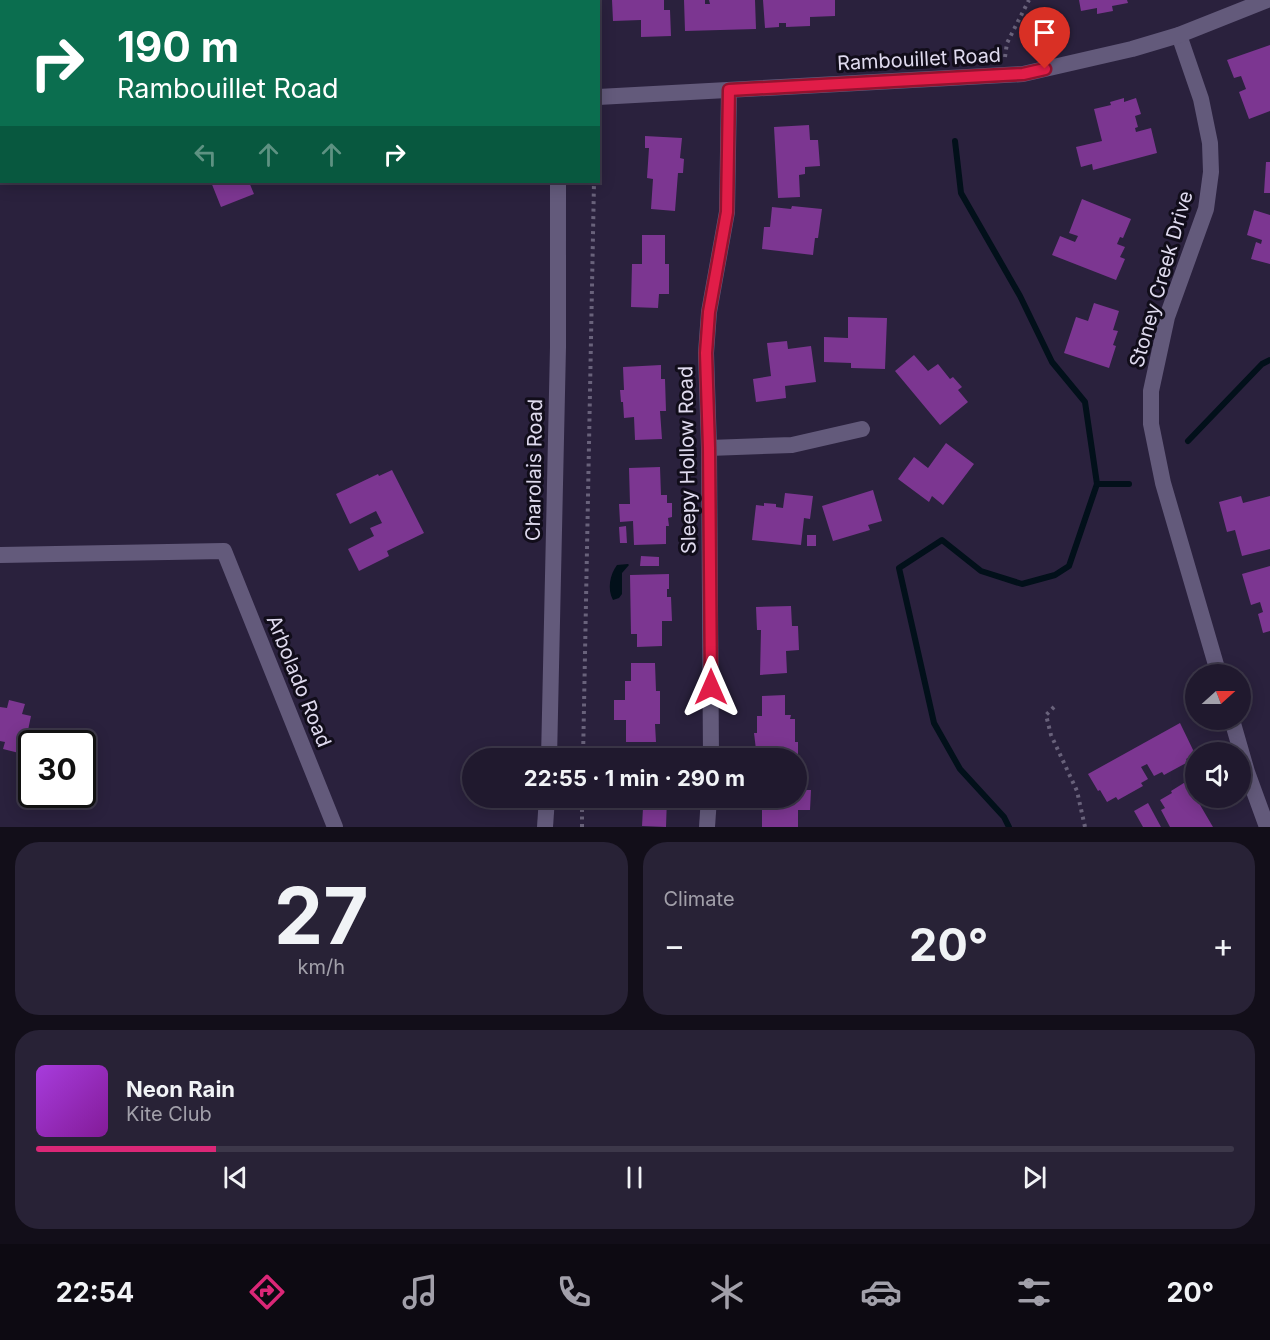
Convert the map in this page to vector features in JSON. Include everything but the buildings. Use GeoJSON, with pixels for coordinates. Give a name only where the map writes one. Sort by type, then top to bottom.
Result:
{"type":"FeatureCollection","features":[{"type":"Feature","properties":{"kind":"street","name":"Rambouillet Road"},"geometry":{"type":"LineString","coordinates":[[600,97],[1023,74],[1132,50],[1179,35],[1267,0]]}},
{"type":"Feature","properties":{"kind":"street","name":"Stoney Creek Drive"},"geometry":{"type":"LineString","coordinates":[[1179,35],[1202,99],[1210,142],[1210,172],[1206,209],[1167,317],[1151,391],[1151,424],[1163,483],[1217,664]]}},
{"type":"Feature","properties":{"kind":"street","name":"Sleepy Hollow Road"},"geometry":{"type":"LineString","coordinates":[[711,748],[709,448],[706,353],[709,312],[727,212],[729,90]]}},
{"type":"Feature","properties":{"kind":"street","name":"Charolais Road"},"geometry":{"type":"LineString","coordinates":[[549,748],[558,347],[558,183]]}},
{"type":"Feature","properties":{"kind":"street"},"geometry":{"type":"LineString","coordinates":[[709,448],[792,445],[862,429]]}},
{"type":"Feature","properties":{"kind":"street","name":"Arbolado Road"},"geometry":{"type":"LineString","coordinates":[[0,555],[224,551],[335,827]]}},
{"type":"Feature","properties":{"kind":"street"},"geometry":{"type":"LineString","coordinates":[[1235,730],[1267,827]]}},
{"type":"Feature","properties":{"kind":"street"},"geometry":{"type":"LineString","coordinates":[[545,827],[546,808]]}},
{"type":"Feature","properties":{"kind":"street"},"geometry":{"type":"LineString","coordinates":[[707,827],[708,808]]}},
{"type":"Feature","properties":{"kind":"path"},"geometry":{"type":"LineString","coordinates":[[1003,75],[1007,43],[1029,0]]}},
{"type":"Feature","properties":{"kind":"path"},"geometry":{"type":"LineString","coordinates":[[583,748],[594,183]]}},
{"type":"Feature","properties":{"kind":"path"},"geometry":{"type":"LineString","coordinates":[[1054,707],[1046,715],[1051,735],[1077,791],[1085,827]]}},
{"type":"Feature","properties":{"kind":"path"},"geometry":{"type":"LineString","coordinates":[[582,808],[582,827]]}},
{"type":"Feature","properties":{"kind":"shaded area"},"geometry":{"type":"Polygon","coordinates":[[[628,564],[622,573],[622,594],[613,600],[610,582],[613,573],[617,565],[628,564]]]}},
{"type":"Feature","properties":{"kind":"waterway"},"geometry":{"type":"LineString","coordinates":[[955,141],[961,193],[1020,296],[1052,362],[1085,402],[1097,484],[1069,566],[1055,575],[1022,584],[981,571],[942,540],[899,568],[934,723],[960,769],[1004,817],[1009,827]]}},
{"type":"Feature","properties":{"kind":"waterway"},"geometry":{"type":"LineString","coordinates":[[1188,441],[1262,364],[1270,360]]}},
{"type":"Feature","properties":{"kind":"waterway"},"geometry":{"type":"LineString","coordinates":[[1097,484],[1129,484]]}},
{"type":"Feature","properties":{"kind":"route"},"geometry":{"type":"LineString","coordinates":[[711,687],[706,353],[709,312],[727,212],[729,90],[1023,74],[1045,69]]}}]}
